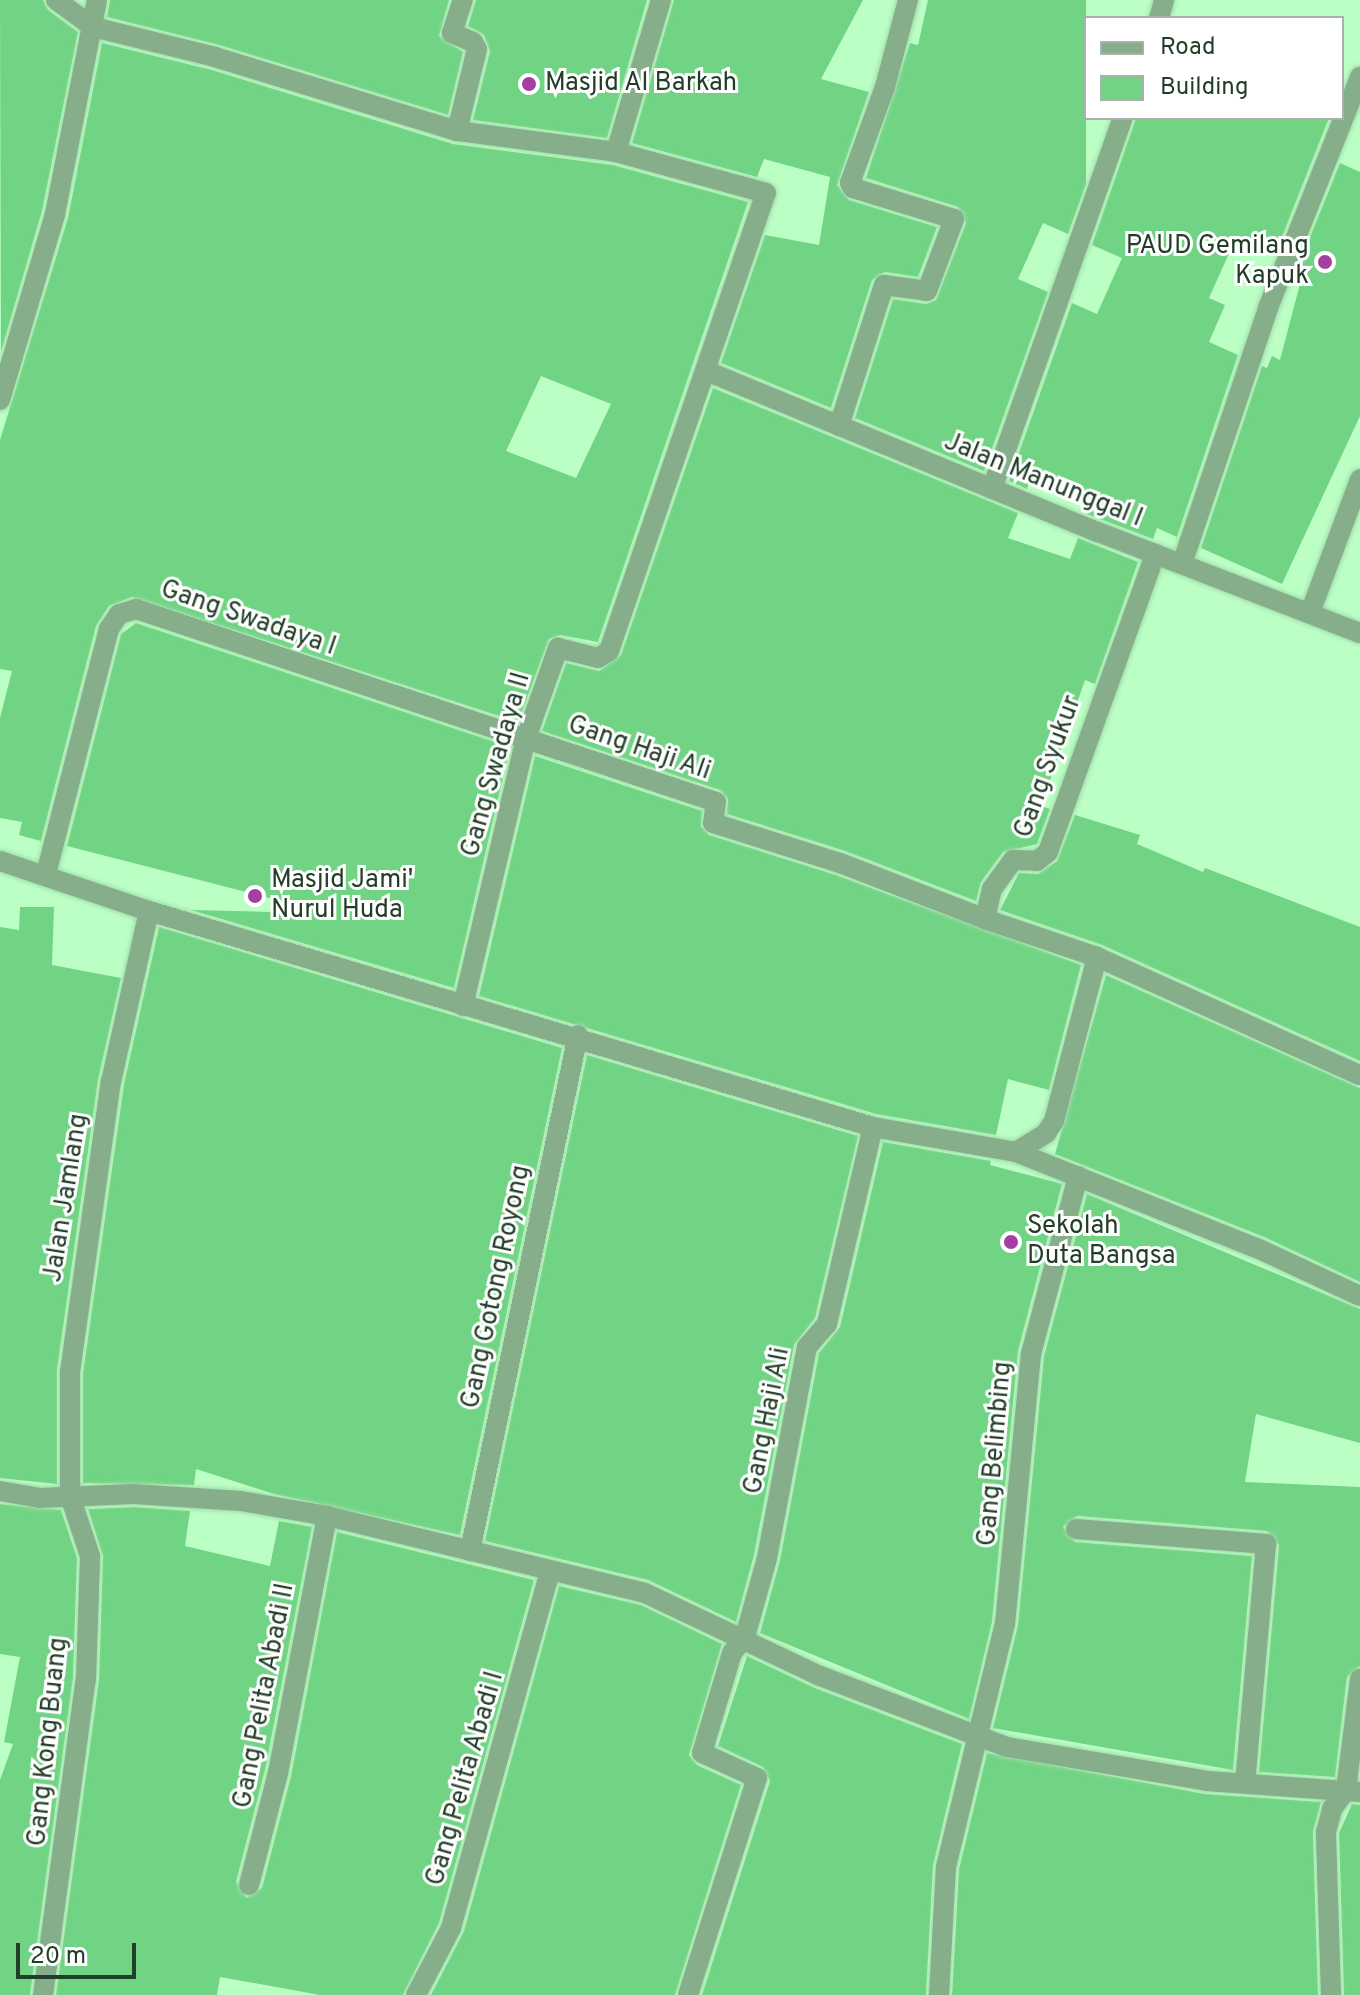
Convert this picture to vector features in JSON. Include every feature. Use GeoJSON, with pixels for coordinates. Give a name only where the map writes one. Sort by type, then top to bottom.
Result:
{"type":"FeatureCollection","features":[{"type":"Feature","properties":{"kind":"street"},"geometry":{"type":"LineString","coordinates":[[56,0],[93,27],[215,57],[457,131],[616,152],[765,191],[709,372]]}},
{"type":"Feature","properties":{"kind":"street"},"geometry":{"type":"LineString","coordinates":[[0,400],[55,214],[97,0]]}},
{"type":"Feature","properties":{"kind":"street"},"geometry":{"type":"LineString","coordinates":[[457,131],[477,49],[473,42],[452,33],[463,0]]}},
{"type":"Feature","properties":{"kind":"street"},"geometry":{"type":"LineString","coordinates":[[616,152],[661,0]]}},
{"type":"Feature","properties":{"kind":"street"},"geometry":{"type":"LineString","coordinates":[[839,426],[884,285],[927,291],[954,219],[850,185],[885,87],[908,0]]}},
{"type":"Feature","properties":{"kind":"street"},"geometry":{"type":"LineString","coordinates":[[1344,117],[1360,77]]}},
{"type":"Feature","properties":{"kind":"street"},"geometry":{"type":"LineString","coordinates":[[992,489],[1122,120]]}},
{"type":"Feature","properties":{"kind":"street"},"geometry":{"type":"LineString","coordinates":[[1182,564],[1268,308],[1343,120]]}},
{"type":"Feature","properties":{"kind":"street","name":"Jalan Manunggal I"},"geometry":{"type":"LineString","coordinates":[[709,372],[992,489],[1360,633]]}},
{"type":"Feature","properties":{"kind":"street","name":"Gang Swadaya II"},"geometry":{"type":"LineString","coordinates":[[463,1006],[526,738],[559,646],[598,658],[609,651],[709,372]]}},
{"type":"Feature","properties":{"kind":"street"},"geometry":{"type":"LineString","coordinates":[[1310,613],[1360,479]]}},
{"type":"Feature","properties":{"kind":"street","name":"Gang Syukur"},"geometry":{"type":"LineString","coordinates":[[985,919],[992,889],[1013,860],[1037,861],[1048,852],[1155,554]]}},
{"type":"Feature","properties":{"kind":"street","name":"Gang Swadaya I"},"geometry":{"type":"LineString","coordinates":[[46,874],[109,629],[119,614],[129,610],[526,738]]}},
{"type":"Feature","properties":{"kind":"street","name":"Gang Haji Ali"},"geometry":{"type":"LineString","coordinates":[[526,738],[716,802],[713,823],[840,863],[985,919]]}},
{"type":"Feature","properties":{"kind":"street"},"geometry":{"type":"LineString","coordinates":[[0,861],[149,911],[463,1006],[578,1035],[873,1127],[1016,1152],[1360,1296]]}},
{"type":"Feature","properties":{"kind":"street","name":"Jalan Jamlang"},"geometry":{"type":"LineString","coordinates":[[70,1496],[69,1393],[76,1308],[111,1082],[149,911]]}},
{"type":"Feature","properties":{"kind":"street"},"geometry":{"type":"LineString","coordinates":[[985,919],[1097,957],[1360,1075]]}},
{"type":"Feature","properties":{"kind":"street"},"geometry":{"type":"LineString","coordinates":[[1016,1152],[1046,1133],[1054,1121],[1097,957]]}},
{"type":"Feature","properties":{"kind":"street","name":"Gang Gotong Royong"},"geometry":{"type":"LineString","coordinates":[[470,1551],[513,1328],[578,1035]]}},
{"type":"Feature","properties":{"kind":"street","name":"Gang Haji Ali"},"geometry":{"type":"LineString","coordinates":[[688,1995],[757,1778],[702,1753],[732,1653],[745,1637],[767,1558],[807,1347],[827,1324],[873,1127]]}},
{"type":"Feature","properties":{"kind":"street","name":"Gang Belimbing"},"geometry":{"type":"LineString","coordinates":[[939,1995],[946,1867],[980,1740],[1012,1576],[1031,1354],[1078,1176]]}},
{"type":"Feature","properties":{"kind":"street"},"geometry":{"type":"LineString","coordinates":[[0,1491],[27,1497],[134,1494],[226,1500],[327,1516],[645,1593],[745,1637],[820,1676],[980,1740],[1094,1765],[1353,1791]]}},
{"type":"Feature","properties":{"kind":"street","name":"Gang Kong Buang"},"geometry":{"type":"LineString","coordinates":[[43,1995],[86,1679],[90,1556],[70,1496]]}},
{"type":"Feature","properties":{"kind":"street","name":"Gang Pelita Abadi II"},"geometry":{"type":"LineString","coordinates":[[249,1885],[278,1773],[327,1516]]}},
{"type":"Feature","properties":{"kind":"street"},"geometry":{"type":"LineString","coordinates":[[1076,1529],[1266,1544],[1245,1782]]}},
{"type":"Feature","properties":{"kind":"street","name":"Gang Pelita Abadi I"},"geometry":{"type":"LineString","coordinates":[[416,1995],[451,1928],[550,1571]]}},
{"type":"Feature","properties":{"kind":"street"},"geometry":{"type":"LineString","coordinates":[[1331,1995],[1326,1832],[1332,1809],[1353,1791],[1360,1679]]}},
{"type":"Feature","properties":{"kind":"building"},"geometry":{"type":"Polygon","coordinates":[[[0,0],[43,0],[48,10],[78,32],[42,211],[1,352],[0,0]]]}},
{"type":"Feature","properties":{"kind":"building"},"geometry":{"type":"Polygon","coordinates":[[[110,0],[449,0],[439,36],[463,52],[448,115],[219,45],[107,17],[110,0]]]}},
{"type":"Feature","properties":{"kind":"building","name":"Masjid Al Barkah"},"geometry":{"type":"Polygon","coordinates":[[[476,0],[647,0],[607,138],[473,120],[490,51],[484,35],[468,26],[476,0]]]}},
{"type":"Feature","properties":{"kind":"building"},"geometry":{"type":"Polygon","coordinates":[[[674,0],[863,0],[821,79],[869,92],[837,185],[849,200],[937,227],[918,277],[885,272],[872,280],[831,408],[721,363],[765,235],[819,245],[830,177],[764,159],[757,177],[632,143],[674,0]]]}},
{"type":"Feature","properties":{"kind":"building"},"geometry":{"type":"Polygon","coordinates":[[[928,0],[1086,0],[1086,184],[1068,234],[1043,223],[1018,279],[1048,292],[984,471],[855,418],[893,299],[926,304],[936,300],[966,223],[958,207],[866,178],[910,43],[918,45],[928,0]]]}},
{"type":"Feature","properties":{"kind":"building"},"geometry":{"type":"Polygon","coordinates":[[[102,43],[212,70],[453,144],[613,165],[748,202],[598,642],[560,635],[549,639],[518,722],[132,597],[109,606],[96,626],[41,841],[19,835],[22,822],[0,818],[0,718],[12,671],[0,669],[0,440],[68,218],[102,43]],[[541,376],[506,451],[576,478],[611,404],[541,376]]]}},
{"type":"Feature","properties":{"kind":"building"},"geometry":{"type":"Polygon","coordinates":[[[1135,120],[1328,120],[1276,252],[1235,240],[1209,298],[1225,305],[1209,342],[1238,355],[1177,537],[1157,528],[1153,539],[1087,514],[1095,494],[1031,477],[1027,489],[1009,481],[1072,303],[1097,314],[1122,258],[1092,245],[1135,120]]]}},
{"type":"Feature","properties":{"kind":"building"},"geometry":{"type":"Polygon","coordinates":[[[1340,163],[1360,172],[1360,416],[1282,584],[1201,548],[1262,366],[1267,368],[1272,356],[1280,360],[1301,280],[1294,277],[1340,163]]]}},
{"type":"Feature","properties":{"kind":"building"},"geometry":{"type":"Polygon","coordinates":[[[713,388],[1018,513],[1008,538],[1070,559],[1078,538],[1138,562],[1095,684],[1085,680],[1041,806],[1050,809],[1037,844],[1003,852],[981,882],[976,901],[845,851],[727,814],[728,799],[720,790],[542,731],[566,663],[599,671],[621,655],[713,388]]]}},
{"type":"Feature","properties":{"kind":"building"},"geometry":{"type":"Polygon","coordinates":[[[136,623],[510,747],[454,988],[191,910],[272,912],[274,899],[67,846],[121,634],[136,623]]]}},
{"type":"Feature","properties":{"kind":"building"},"geometry":{"type":"Polygon","coordinates":[[[535,756],[702,811],[701,826],[709,835],[836,875],[1081,965],[1049,1090],[1008,1079],[996,1135],[876,1114],[479,996],[535,756]]]}},
{"type":"Feature","properties":{"kind":"building"},"geometry":{"type":"Polygon","coordinates":[[[1075,815],[1140,835],[1137,844],[1203,872],[1205,868],[1360,927],[1360,1061],[1102,945],[1000,910],[1019,873],[1038,874],[1057,861],[1075,815]]]}},
{"type":"Feature","properties":{"kind":"building"},"geometry":{"type":"Polygon","coordinates":[[[20,907],[54,907],[52,965],[121,978],[98,1080],[57,1370],[57,1484],[0,1478],[0,927],[19,930],[20,907]]]}},
{"type":"Feature","properties":{"kind":"building"},"geometry":{"type":"Polygon","coordinates":[[[159,927],[562,1048],[460,1535],[274,1494],[196,1469],[194,1485],[83,1483],[83,1373],[124,1084],[159,927]]]}},
{"type":"Feature","properties":{"kind":"building"},"geometry":{"type":"Polygon","coordinates":[[[1106,975],[1360,1088],[1360,1282],[1264,1237],[1055,1154],[1106,975]]]}},
{"type":"Feature","properties":{"kind":"building"},"geometry":{"type":"Polygon","coordinates":[[[587,1055],[858,1136],[815,1318],[794,1345],[754,1555],[736,1622],[648,1580],[485,1541],[587,1055]]]}},
{"type":"Feature","properties":{"kind":"building"},"geometry":{"type":"Polygon","coordinates":[[[883,1142],[991,1161],[990,1165],[1062,1184],[1018,1351],[992,1622],[969,1719],[760,1633],[780,1560],[819,1353],[840,1327],[883,1142]]]}},
{"type":"Feature","properties":{"kind":"building"},"geometry":{"type":"Polygon","coordinates":[[[1087,1194],[1360,1309],[1360,1443],[1256,1414],[1245,1482],[1360,1487],[1360,1666],[1347,1677],[1335,1777],[1259,1772],[1279,1545],[1267,1531],[1077,1516],[1063,1527],[1075,1542],[1252,1556],[1233,1770],[993,1728],[1018,1625],[1044,1356],[1087,1194]]]}},
{"type":"Feature","properties":{"kind":"building"},"geometry":{"type":"Polygon","coordinates":[[[0,1504],[61,1510],[77,1558],[73,1678],[30,1995],[0,1995],[0,1780],[13,1744],[4,1742],[20,1657],[0,1654],[0,1504]]]}},
{"type":"Feature","properties":{"kind":"building"},"geometry":{"type":"Polygon","coordinates":[[[134,1507],[190,1511],[185,1546],[270,1566],[279,1521],[312,1527],[265,1770],[236,1882],[247,1898],[262,1888],[291,1776],[337,1532],[534,1580],[439,1923],[403,1995],[320,1995],[220,1977],[217,1995],[56,1995],[99,1679],[103,1556],[88,1509],[134,1507]]]}},
{"type":"Feature","properties":{"kind":"building"},"geometry":{"type":"Polygon","coordinates":[[[559,1586],[641,1605],[722,1644],[689,1755],[697,1765],[741,1785],[675,1995],[431,1995],[464,1931],[559,1586]]]}},
{"type":"Feature","properties":{"kind":"building"},"geometry":{"type":"Polygon","coordinates":[[[747,1656],[815,1688],[962,1744],[933,1866],[926,1995],[702,1995],[770,1781],[763,1767],[718,1746],[747,1656]]]}},
{"type":"Feature","properties":{"kind":"building"},"geometry":{"type":"Polygon","coordinates":[[[987,1753],[1205,1794],[1321,1802],[1313,1832],[1318,1995],[952,1995],[959,1869],[987,1753]]]}},
{"type":"Feature","properties":{"kind":"building"},"geometry":{"type":"Polygon","coordinates":[[[1352,1804],[1360,1805],[1360,1995],[1344,1995],[1339,1833],[1352,1804]]]}},
{"type":"Feature","properties":{"kind":"place","name":"Masjid Al Barkah"},"geometry":{"type":"Point","coordinates":[529,84]}},
{"type":"Feature","properties":{"kind":"place","name":"PAUD Gemilang Kapuk"},"geometry":{"type":"Point","coordinates":[1325,262]}},
{"type":"Feature","properties":{"kind":"place","name":"Masjid Jami' Nurul Huda"},"geometry":{"type":"Point","coordinates":[255,896]}},
{"type":"Feature","properties":{"kind":"place","name":"Sekolah Duta Bangsa"},"geometry":{"type":"Point","coordinates":[1011,1242]}}]}
